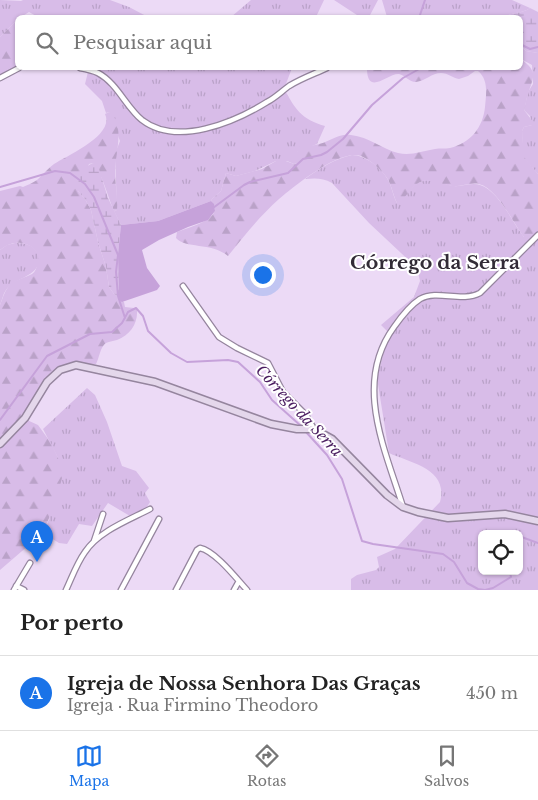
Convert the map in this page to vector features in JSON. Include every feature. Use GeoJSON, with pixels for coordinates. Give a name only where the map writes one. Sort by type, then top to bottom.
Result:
{"type":"FeatureCollection","features":[{"type":"Feature","properties":{"kind":"street"},"geometry":{"type":"LineString","coordinates":[[0,78],[15,70]]}},
{"type":"Feature","properties":{"kind":"street"},"geometry":{"type":"LineString","coordinates":[[93,70],[102,75],[137,116],[146,122],[180,133],[216,126],[268,102],[290,86],[322,70]]}},
{"type":"Feature","properties":{"kind":"street"},"geometry":{"type":"LineString","coordinates":[[403,507],[388,462],[373,398],[380,352],[387,336],[403,314],[428,295],[469,297],[480,293],[538,235]]}},
{"type":"Feature","properties":{"kind":"street"},"geometry":{"type":"LineString","coordinates":[[182,286],[219,337],[236,348],[268,363],[287,397],[306,415],[311,429]]}},
{"type":"Feature","properties":{"kind":"street"},"geometry":{"type":"LineString","coordinates":[[0,444],[25,418],[47,382],[60,370],[76,365],[155,382],[258,419],[297,429],[311,429],[332,439],[387,496],[403,507],[448,518],[505,514],[538,521]]}},
{"type":"Feature","properties":{"kind":"street"},"geometry":{"type":"LineString","coordinates":[[66,590],[84,552],[94,542],[150,508]]}},
{"type":"Feature","properties":{"kind":"street"},"geometry":{"type":"LineString","coordinates":[[94,542],[103,514]]}},
{"type":"Feature","properties":{"kind":"street"},"geometry":{"type":"LineString","coordinates":[[121,590],[159,519]]}},
{"type":"Feature","properties":{"kind":"street"},"geometry":{"type":"LineString","coordinates":[[176,590],[197,550],[204,548],[247,590]]}},
{"type":"Feature","properties":{"kind":"street"},"geometry":{"type":"LineString","coordinates":[[24,590],[15,588],[30,563]]}},
{"type":"Feature","properties":{"kind":"street"},"geometry":{"type":"LineString","coordinates":[[234,590],[239,581]]}},
{"type":"Feature","properties":{"kind":"green space"},"geometry":{"type":"Polygon","coordinates":[[[0,0],[110,0],[144,15],[34,15],[29,12],[24,15],[15,15],[15,22],[0,37],[0,0]]]}},
{"type":"Feature","properties":{"kind":"green space"},"geometry":{"type":"Polygon","coordinates":[[[251,0],[324,0],[317,15],[233,15],[251,0]]]}},
{"type":"Feature","properties":{"kind":"green space"},"geometry":{"type":"Polygon","coordinates":[[[334,0],[378,0],[370,15],[357,15],[334,0]]]}},
{"type":"Feature","properties":{"kind":"green space"},"geometry":{"type":"Polygon","coordinates":[[[382,0],[512,0],[530,8],[508,15],[386,15],[382,0]]]}},
{"type":"Feature","properties":{"kind":"green space"},"geometry":{"type":"Polygon","coordinates":[[[530,8],[538,12],[538,53],[526,51],[523,48],[523,15],[508,15],[530,8]]]}},
{"type":"Feature","properties":{"kind":"green space"},"geometry":{"type":"Polygon","coordinates":[[[15,22],[15,70],[0,78],[0,37],[15,22]]]}},
{"type":"Feature","properties":{"kind":"green space"},"geometry":{"type":"Polygon","coordinates":[[[523,48],[526,51],[538,53],[538,174],[523,157],[522,131],[524,127],[532,125],[530,116],[524,110],[528,92],[533,84],[532,65],[523,60],[523,48]]]}},
{"type":"Feature","properties":{"kind":"green space"},"geometry":{"type":"Polygon","coordinates":[[[523,61],[530,67],[533,78],[524,110],[534,123],[524,127],[522,131],[524,157],[538,174],[538,236],[530,240],[524,237],[498,199],[486,187],[479,184],[452,186],[433,181],[422,181],[400,203],[397,203],[385,175],[361,156],[352,155],[330,163],[286,193],[259,219],[228,256],[214,249],[186,243],[176,238],[177,232],[197,225],[214,213],[215,207],[211,201],[221,191],[226,173],[236,176],[262,169],[276,161],[283,160],[294,164],[297,163],[297,152],[300,146],[320,144],[342,135],[358,136],[398,153],[407,154],[450,148],[470,138],[482,121],[486,93],[484,79],[478,71],[459,79],[446,74],[435,74],[416,82],[399,74],[375,82],[368,78],[367,70],[523,70],[523,61]]]}},
{"type":"Feature","properties":{"kind":"green space"},"geometry":{"type":"Polygon","coordinates":[[[88,70],[291,70],[284,89],[292,103],[305,117],[325,126],[317,144],[297,152],[297,163],[276,161],[255,171],[236,176],[226,173],[221,191],[211,201],[158,221],[121,225],[114,211],[117,210],[115,154],[120,141],[109,112],[106,113],[102,101],[85,84],[88,70]]]}},
{"type":"Feature","properties":{"kind":"green space"},"geometry":{"type":"Polygon","coordinates":[[[109,112],[114,117],[118,131],[115,171],[117,210],[114,211],[102,179],[93,163],[89,164],[78,191],[91,210],[106,267],[109,287],[119,297],[119,300],[124,302],[125,307],[137,310],[136,320],[126,335],[104,345],[96,364],[58,369],[27,420],[38,425],[51,443],[58,458],[62,478],[56,501],[43,533],[0,570],[0,305],[4,294],[11,284],[33,273],[38,256],[33,247],[26,244],[12,243],[0,250],[0,191],[23,187],[34,182],[54,164],[88,144],[103,129],[106,122],[105,114],[109,112]]]}},
{"type":"Feature","properties":{"kind":"green space"},"geometry":{"type":"Polygon","coordinates":[[[352,155],[368,160],[385,175],[397,203],[413,187],[424,181],[453,186],[480,185],[487,188],[499,200],[524,237],[538,236],[538,590],[351,590],[351,579],[357,575],[376,570],[379,567],[377,557],[395,549],[440,502],[441,491],[439,482],[426,469],[389,453],[377,378],[389,333],[381,325],[414,297],[420,281],[417,268],[369,223],[332,183],[326,180],[305,179],[327,164],[352,155]]]}},
{"type":"Feature","properties":{"kind":"green space"},"geometry":{"type":"Polygon","coordinates":[[[93,163],[99,169],[108,198],[121,225],[118,254],[119,297],[109,287],[106,267],[91,210],[78,191],[81,174],[93,163]]]}},
{"type":"Feature","properties":{"kind":"green space"},"geometry":{"type":"Polygon","coordinates":[[[15,243],[25,244],[34,248],[38,255],[37,268],[10,285],[3,295],[0,305],[0,250],[7,245],[15,243]]]}},
{"type":"Feature","properties":{"kind":"green space"},"geometry":{"type":"Polygon","coordinates":[[[87,388],[95,395],[107,422],[122,466],[136,471],[149,488],[145,493],[150,502],[141,516],[135,519],[108,503],[92,526],[79,524],[67,544],[59,543],[43,533],[49,520],[58,458],[43,429],[87,388]]]}},
{"type":"Feature","properties":{"kind":"shaded area"},"geometry":{"type":"Polygon","coordinates":[[[211,201],[214,204],[215,211],[208,220],[159,240],[142,250],[147,268],[160,286],[157,290],[122,302],[119,300],[118,254],[121,225],[158,221],[211,201]]]}},
{"type":"Feature","properties":{"kind":"waterway"},"geometry":{"type":"LineString","coordinates":[[420,15],[425,0]]}},
{"type":"Feature","properties":{"kind":"waterway"},"geometry":{"type":"LineString","coordinates":[[523,46],[530,49],[538,47]]}},
{"type":"Feature","properties":{"kind":"waterway"},"geometry":{"type":"LineString","coordinates":[[213,208],[250,182],[288,173],[303,159],[327,152],[343,139],[372,105],[403,78],[417,70]]}},
{"type":"Feature","properties":{"kind":"waterway"},"geometry":{"type":"LineString","coordinates":[[0,187],[55,171],[70,173],[85,184],[94,197],[118,255],[116,272],[118,296],[125,318]]}},
{"type":"Feature","properties":{"kind":"waterway","name":"Córrego da Serra"},"geometry":{"type":"LineString","coordinates":[[0,420],[47,356],[90,334],[112,332],[122,323],[128,312],[136,308],[143,316],[148,331],[171,353],[187,362],[228,360],[238,362],[260,382],[272,400],[301,426]]}},
{"type":"Feature","properties":{"kind":"waterway","name":"Córrego da Serra"},"geometry":{"type":"LineString","coordinates":[[306,432],[327,455],[342,479],[362,541],[443,554],[454,562],[467,583],[478,589],[493,588],[511,577],[510,575]]}},
{"type":"Feature","properties":{"kind":"waterway","name":"Córrego da Serra"},"geometry":{"type":"LineString","coordinates":[[523,537],[538,543]]}},
{"type":"Feature","properties":{"kind":"place","name":"Igreja de Nossa Senhora Das Graças"},"geometry":{"type":"Point","coordinates":[37,562]}},
{"type":"Feature","properties":{"kind":"district","name":"Córrego da Serra"},"geometry":{"type":"Point","coordinates":[435,262]}}]}
